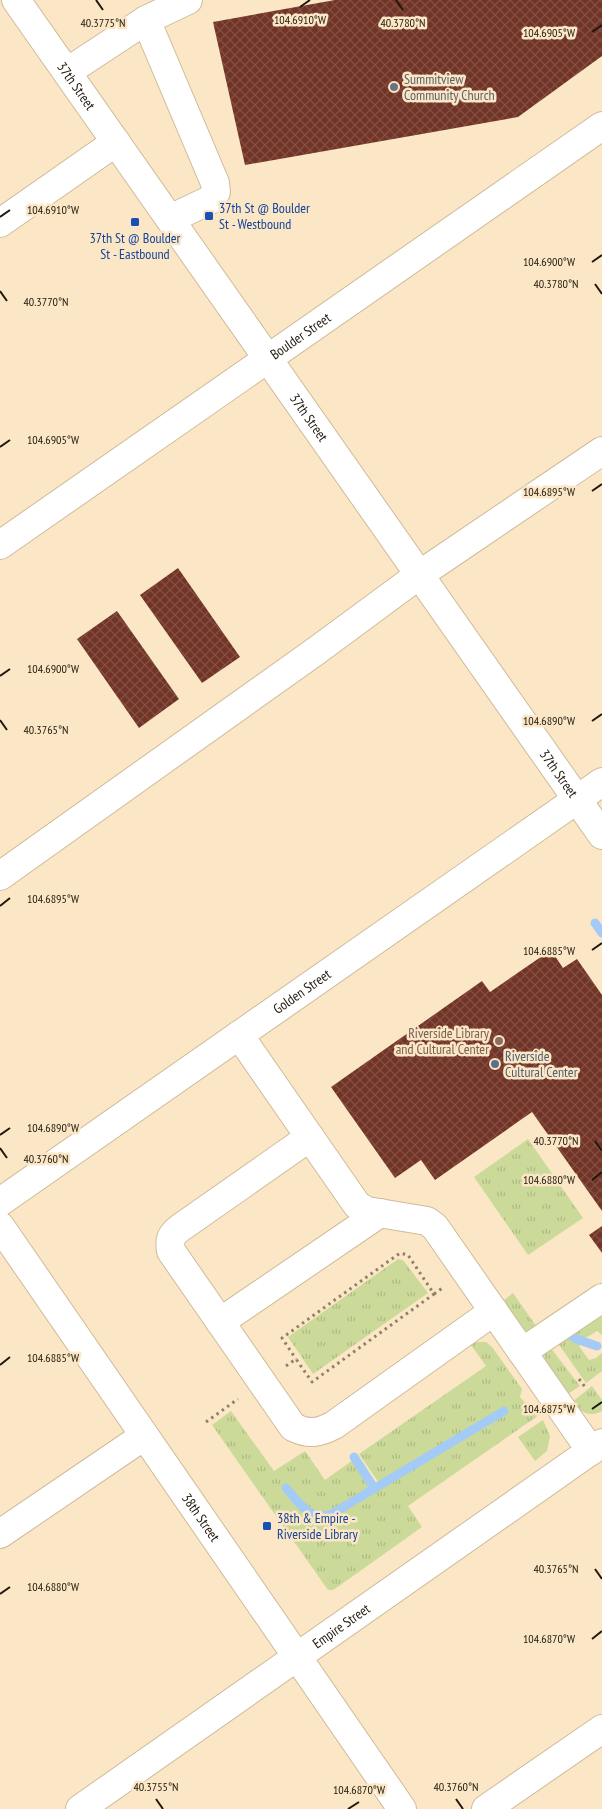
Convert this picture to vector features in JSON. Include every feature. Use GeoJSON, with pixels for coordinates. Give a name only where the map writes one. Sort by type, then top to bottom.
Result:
{"type":"FeatureCollection","features":[{"type":"Feature","properties":{"kind":"street","name":"37th Street"},"geometry":{"type":"LineString","coordinates":[[16,0],[602,836]]}},
{"type":"Feature","properties":{"kind":"street"},"geometry":{"type":"LineString","coordinates":[[66,72],[146,20],[188,0]]}},
{"type":"Feature","properties":{"kind":"street"},"geometry":{"type":"LineString","coordinates":[[146,20],[215,183],[216,192],[212,199],[170,219]]}},
{"type":"Feature","properties":{"kind":"street","name":"Boulder Street"},"geometry":{"type":"LineString","coordinates":[[0,545],[602,126]]}},
{"type":"Feature","properties":{"kind":"street"},"geometry":{"type":"LineString","coordinates":[[0,223],[116,142]]}},
{"type":"Feature","properties":{"kind":"street"},"geometry":{"type":"LineString","coordinates":[[0,876],[316,651],[419,575],[602,451]]}},
{"type":"Feature","properties":{"kind":"street","name":"Golden Street"},"geometry":{"type":"LineString","coordinates":[[0,1202],[602,782]]}},
{"type":"Feature","properties":{"kind":"street"},"geometry":{"type":"LineString","coordinates":[[239,1035],[357,1204],[367,1211],[427,1221],[436,1227],[522,1352],[596,1447]]}},
{"type":"Feature","properties":{"kind":"street"},"geometry":{"type":"LineString","coordinates":[[310,1137],[180,1228],[169,1241],[171,1251],[293,1427],[302,1432],[312,1433],[322,1431],[334,1425],[494,1311]]}},
{"type":"Feature","properties":{"kind":"street"},"geometry":{"type":"LineString","coordinates":[[220,1322],[380,1213]]}},
{"type":"Feature","properties":{"kind":"street","name":"38th Street"},"geometry":{"type":"LineString","coordinates":[[0,1226],[296,1658],[402,1809]]}},
{"type":"Feature","properties":{"kind":"street"},"geometry":{"type":"LineString","coordinates":[[522,1352],[602,1298]]}},
{"type":"Feature","properties":{"kind":"street"},"geometry":{"type":"LineString","coordinates":[[0,1534],[144,1436]]}},
{"type":"Feature","properties":{"kind":"street","name":"Empire Street"},"geometry":{"type":"LineString","coordinates":[[80,1809],[596,1447]]}},
{"type":"Feature","properties":{"kind":"street"},"geometry":{"type":"LineString","coordinates":[[486,1809],[602,1729]]}},
{"type":"Feature","properties":{"kind":"path"},"geometry":{"type":"LineString","coordinates":[[434,1294],[408,1255],[400,1253],[282,1338],[312,1382],[434,1294],[446,1285]]}},
{"type":"Feature","properties":{"kind":"path"},"geometry":{"type":"LineString","coordinates":[[279,1370],[296,1360]]}},
{"type":"Feature","properties":{"kind":"path"},"geometry":{"type":"LineString","coordinates":[[206,1422],[231,1405]]}},
{"type":"Feature","properties":{"kind":"green space"},"geometry":{"type":"Polygon","coordinates":[[[528,1139],[583,1218],[528,1255],[474,1177],[528,1139]]]}},
{"type":"Feature","properties":{"kind":"green space"},"geometry":{"type":"Polygon","coordinates":[[[398,1259],[403,1260],[428,1293],[313,1374],[288,1337],[398,1259]]]}},
{"type":"Feature","properties":{"kind":"green space"},"geometry":{"type":"Polygon","coordinates":[[[513,1293],[539,1330],[530,1333],[522,1328],[503,1301],[513,1293]]]}},
{"type":"Feature","properties":{"kind":"green space"},"geometry":{"type":"Polygon","coordinates":[[[602,1308],[602,1335],[597,1331],[584,1339],[575,1336],[570,1330],[602,1308]]]}},
{"type":"Feature","properties":{"kind":"green space"},"geometry":{"type":"Polygon","coordinates":[[[566,1335],[572,1341],[581,1344],[579,1346],[589,1360],[596,1358],[602,1353],[602,1371],[586,1383],[557,1342],[566,1335]]]}},
{"type":"Feature","properties":{"kind":"green space"},"geometry":{"type":"Polygon","coordinates":[[[477,1342],[486,1342],[492,1347],[522,1389],[520,1397],[524,1402],[530,1403],[539,1415],[408,1506],[422,1527],[339,1586],[333,1590],[328,1590],[212,1425],[231,1411],[274,1471],[305,1451],[325,1480],[353,1460],[371,1488],[332,1511],[316,1512],[303,1503],[287,1485],[283,1486],[284,1490],[300,1509],[310,1516],[325,1518],[334,1516],[505,1415],[508,1408],[502,1409],[379,1483],[359,1454],[486,1366],[471,1345],[477,1342]]]}},
{"type":"Feature","properties":{"kind":"green space"},"geometry":{"type":"Polygon","coordinates":[[[550,1347],[580,1386],[568,1394],[545,1364],[544,1352],[550,1347]]]}},
{"type":"Feature","properties":{"kind":"green space"},"geometry":{"type":"Polygon","coordinates":[[[592,1386],[602,1400],[602,1411],[589,1414],[578,1409],[572,1402],[592,1386]]]}},
{"type":"Feature","properties":{"kind":"green space"},"geometry":{"type":"Polygon","coordinates":[[[543,1420],[550,1436],[547,1451],[535,1461],[518,1437],[543,1420]]]}},
{"type":"Feature","properties":{"kind":"building","name":"Summitview Community Church"},"geometry":{"type":"Polygon","coordinates":[[[335,0],[602,0],[602,56],[518,117],[245,165],[213,22],[335,0]]]}},
{"type":"Feature","properties":{"kind":"building"},"geometry":{"type":"Polygon","coordinates":[[[178,568],[240,657],[202,683],[140,595],[178,568]]]}},
{"type":"Feature","properties":{"kind":"building"},"geometry":{"type":"Polygon","coordinates":[[[117,611],[179,699],[139,728],[77,639],[117,611]]]}},
{"type":"Feature","properties":{"kind":"building","name":"Riverside Library and Cultural Center"},"geometry":{"type":"Polygon","coordinates":[[[551,950],[563,968],[577,959],[602,995],[602,1211],[532,1112],[435,1180],[421,1160],[395,1178],[331,1087],[482,981],[490,992],[551,950]]]}},
{"type":"Feature","properties":{"kind":"building"},"geometry":{"type":"Polygon","coordinates":[[[602,1226],[602,1253],[589,1235],[602,1226]]]}},
{"type":"Feature","properties":{"kind":"waterway"},"geometry":{"type":"LineString","coordinates":[[595,923],[602,933]]}},
{"type":"Feature","properties":{"kind":"waterway"},"geometry":{"type":"LineString","coordinates":[[567,1332],[576,1339],[597,1346]]}},
{"type":"Feature","properties":{"kind":"waterway"},"geometry":{"type":"LineString","coordinates":[[286,1488],[305,1509],[316,1515],[330,1515],[504,1411]]}},
{"type":"Feature","properties":{"kind":"waterway"},"geometry":{"type":"LineString","coordinates":[[354,1457],[374,1488]]}},
{"type":"Feature","properties":{"kind":"place","name":"Summitview Community Church"},"geometry":{"type":"Point","coordinates":[394,87]}},
{"type":"Feature","properties":{"kind":"place","name":"37th St @ Boulder St - Westbound"},"geometry":{"type":"Point","coordinates":[209,216]}},
{"type":"Feature","properties":{"kind":"place","name":"37th St @ Boulder St - Eastbound"},"geometry":{"type":"Point","coordinates":[135,222]}},
{"type":"Feature","properties":{"kind":"place","name":"Riverside Library and Cultural Center"},"geometry":{"type":"Point","coordinates":[499,1041]}},
{"type":"Feature","properties":{"kind":"place","name":"Riverside Cultural Center"},"geometry":{"type":"Point","coordinates":[495,1064]}},
{"type":"Feature","properties":{"kind":"place","name":"38th & Empire - Riverside Library"},"geometry":{"type":"Point","coordinates":[267,1526]}}]}
